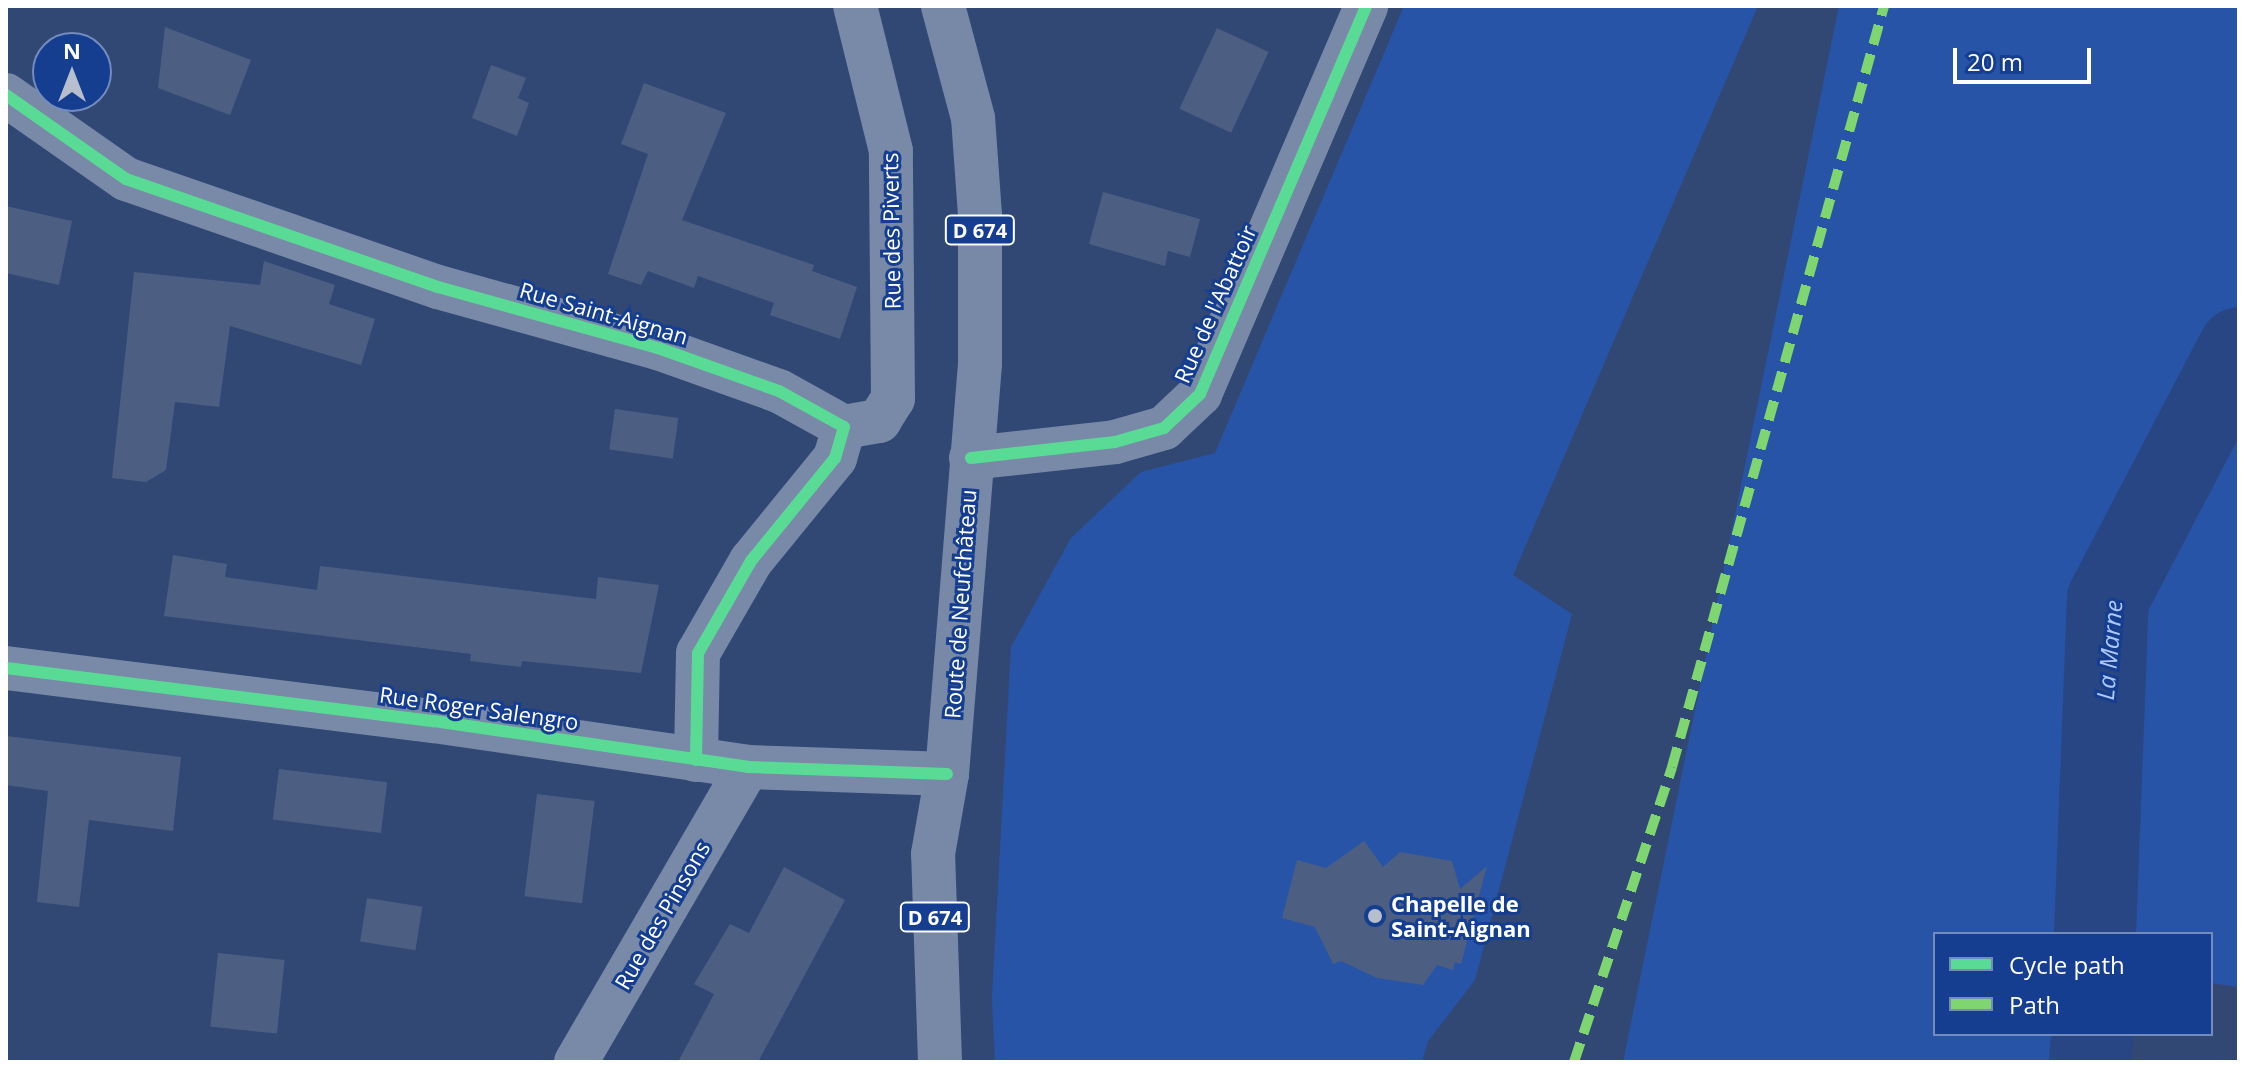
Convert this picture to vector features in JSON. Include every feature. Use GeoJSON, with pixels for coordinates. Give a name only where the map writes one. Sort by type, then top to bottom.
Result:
{"type":"FeatureCollection","features":[{"type":"Feature","properties":{"kind":"main road","name":"Route de Neufchâteau"},"geometry":{"type":"LineString","coordinates":[[940,1062],[933,854],[947,774],[980,364],[980,215],[973,118],[943,6]]}},
{"type":"Feature","properties":{"kind":"street","name":"Rue des Piverts"},"geometry":{"type":"LineString","coordinates":[[844,427],[879,421],[893,399],[891,151],[855,6]]}},
{"type":"Feature","properties":{"kind":"street","name":"Rue de l'Abattoir"},"geometry":{"type":"LineString","coordinates":[[971,458],[1115,442],[1164,428],[1200,394],[1366,6]]}},
{"type":"Feature","properties":{"kind":"street","name":"Rue Saint-Aignan"},"geometry":{"type":"LineString","coordinates":[[6,95],[126,179],[438,287],[658,348],[779,391],[844,427]]}},
{"type":"Feature","properties":{"kind":"street"},"geometry":{"type":"LineString","coordinates":[[696,760],[698,653],[751,561],[835,458],[844,427]]}},
{"type":"Feature","properties":{"kind":"street","name":"Rue Roger Salengro"},"geometry":{"type":"LineString","coordinates":[[6,668],[434,721],[748,767],[947,774]]}},
{"type":"Feature","properties":{"kind":"street","name":"Rue des Pinsons"},"geometry":{"type":"LineString","coordinates":[[576,1062],[748,767]]}},
{"type":"Feature","properties":{"kind":"shaded area"},"geometry":{"type":"Polygon","coordinates":[[[1404,6],[1758,6],[1513,575],[1572,614],[1475,980],[1428,1041],[1422,1062],[995,1062],[992,997],[1011,647],[1071,538],[1141,472],[1215,453],[1404,6]]]}},
{"type":"Feature","properties":{"kind":"shaded area"},"geometry":{"type":"Polygon","coordinates":[[[1839,6],[2239,6],[2239,987],[2213,983],[2213,932],[1933,932],[1933,1036],[2106,1036],[2110,1062],[1623,1062],[1839,6]]]}},
{"type":"Feature","properties":{"kind":"building"},"geometry":{"type":"Polygon","coordinates":[[[165,27],[251,60],[230,115],[158,88],[165,27]]]}},
{"type":"Feature","properties":{"kind":"building"},"geometry":{"type":"Polygon","coordinates":[[[1217,28],[1269,52],[1231,133],[1179,109],[1217,28]]]}},
{"type":"Feature","properties":{"kind":"building"},"geometry":{"type":"Polygon","coordinates":[[[491,65],[526,78],[518,98],[529,103],[517,136],[472,118],[491,65]]]}},
{"type":"Feature","properties":{"kind":"building"},"geometry":{"type":"Polygon","coordinates":[[[644,83],[726,113],[682,220],[814,265],[812,271],[857,287],[840,339],[770,315],[774,303],[698,276],[694,288],[648,271],[641,285],[608,274],[648,154],[621,144],[644,83]]]}},
{"type":"Feature","properties":{"kind":"building"},"geometry":{"type":"Polygon","coordinates":[[[1103,192],[1200,219],[1190,257],[1168,251],[1165,266],[1089,244],[1103,192]]]}},
{"type":"Feature","properties":{"kind":"building"},"geometry":{"type":"Polygon","coordinates":[[[6,206],[72,221],[59,285],[6,273],[6,206]]]}},
{"type":"Feature","properties":{"kind":"building"},"geometry":{"type":"Polygon","coordinates":[[[264,261],[335,285],[329,304],[375,319],[361,365],[230,326],[219,407],[175,402],[166,470],[146,482],[112,478],[134,272],[260,285],[264,261]]]}},
{"type":"Feature","properties":{"kind":"building"},"geometry":{"type":"Polygon","coordinates":[[[615,409],[678,418],[673,459],[609,450],[615,409]]]}},
{"type":"Feature","properties":{"kind":"building"},"geometry":{"type":"Polygon","coordinates":[[[173,555],[227,564],[225,577],[317,590],[320,566],[596,599],[598,577],[659,585],[641,673],[522,661],[521,667],[470,661],[471,654],[164,616],[173,555]]]}},
{"type":"Feature","properties":{"kind":"building"},"geometry":{"type":"Polygon","coordinates":[[[6,736],[181,757],[173,831],[89,820],[79,907],[37,902],[48,791],[6,785],[6,736]]]}},
{"type":"Feature","properties":{"kind":"building"},"geometry":{"type":"Polygon","coordinates":[[[279,769],[387,782],[381,833],[273,820],[279,769]]]}},
{"type":"Feature","properties":{"kind":"building"},"geometry":{"type":"Polygon","coordinates":[[[537,794],[595,801],[582,903],[524,896],[537,794]]]}},
{"type":"Feature","properties":{"kind":"building","name":"Chapelle de Saint-Aignan"},"geometry":{"type":"Polygon","coordinates":[[[1364,841],[1383,867],[1400,852],[1452,861],[1460,889],[1487,866],[1461,964],[1455,962],[1453,970],[1437,965],[1423,985],[1377,978],[1341,961],[1333,964],[1315,927],[1282,918],[1297,860],[1326,868],[1364,841]]]}},
{"type":"Feature","properties":{"kind":"building"},"geometry":{"type":"Polygon","coordinates":[[[784,867],[845,900],[758,1062],[678,1062],[714,994],[694,984],[730,924],[749,933],[784,867]]]}},
{"type":"Feature","properties":{"kind":"building"},"geometry":{"type":"Polygon","coordinates":[[[367,898],[422,907],[415,950],[360,941],[367,898]]]}},
{"type":"Feature","properties":{"kind":"building"},"geometry":{"type":"Polygon","coordinates":[[[218,953],[285,960],[277,1034],[210,1027],[218,953]]]}},
{"type":"Feature","properties":{"kind":"waterway","name":"La Marne"},"geometry":{"type":"LineString","coordinates":[[2095,932],[2108,599],[2239,348]]}},
{"type":"Feature","properties":{"kind":"waterway","name":"La Marne"},"geometry":{"type":"LineString","coordinates":[[2090,1062],[2092,1036]]}},
{"type":"Feature","properties":{"kind":"marked path"},"geometry":{"type":"LineString","coordinates":[[1574,1062],[1672,767],[1884,6]]}},
{"type":"Feature","properties":{"kind":"cycle path"},"geometry":{"type":"LineString","coordinates":[[971,458],[1115,442],[1164,428],[1200,394],[1366,6]]}},
{"type":"Feature","properties":{"kind":"cycle path"},"geometry":{"type":"LineString","coordinates":[[6,95],[126,179],[438,287],[658,348],[779,391],[844,427],[835,458],[751,561],[698,653],[696,760]]}},
{"type":"Feature","properties":{"kind":"cycle path"},"geometry":{"type":"LineString","coordinates":[[6,668],[434,721],[748,767],[947,774]]}},
{"type":"Feature","properties":{"kind":"place","name":"Chapelle de Saint-Aignan"},"geometry":{"type":"Point","coordinates":[1375,916]}}]}
